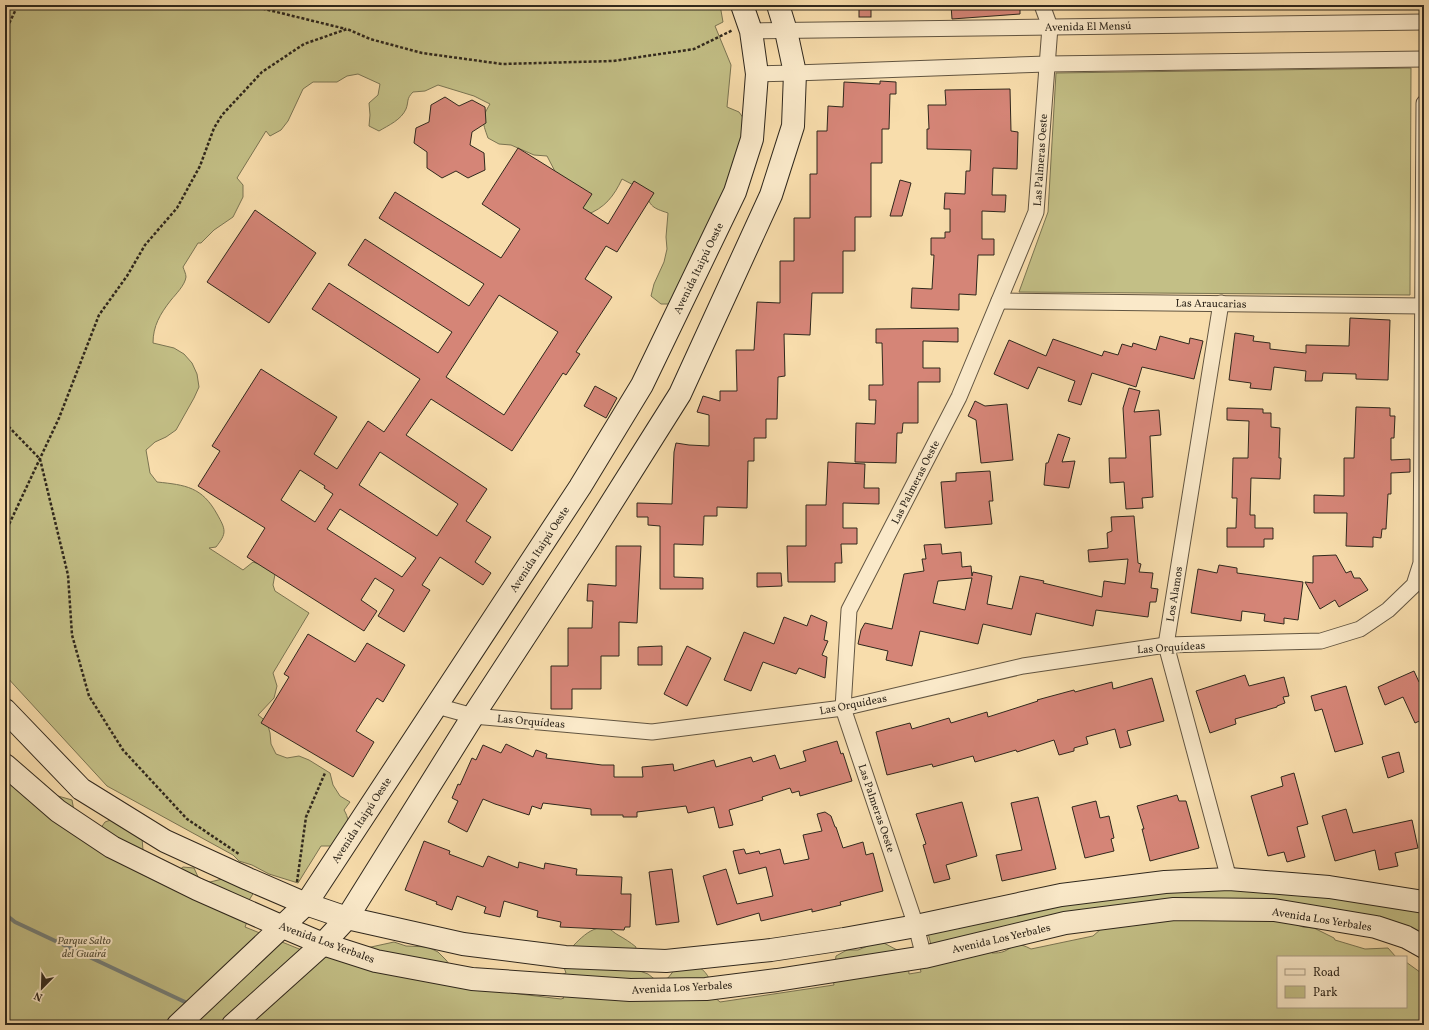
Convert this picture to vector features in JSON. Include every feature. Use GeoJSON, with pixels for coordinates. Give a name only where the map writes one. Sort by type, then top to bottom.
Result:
{"type":"FeatureCollection","features":[{"type":"Feature","properties":{"kind":"street"},"geometry":{"type":"LineString","coordinates":[[233,1025],[323,944],[347,918],[473,716],[588,540],[680,394],[771,195],[793,126],[795,74],[786,30],[778,5]]}},
{"type":"Feature","properties":{"kind":"street","name":"Las Palmeras Oeste"},"geometry":{"type":"LineString","coordinates":[[924,957],[916,926],[843,708],[849,610],[959,397],[1036,212],[1050,27],[1042,5]]}},
{"type":"Feature","properties":{"kind":"street","name":"Avenida El Mensú"},"geometry":{"type":"LineString","coordinates":[[747,20],[786,30],[1424,22]]}},
{"type":"Feature","properties":{"kind":"street","name":"Avenida Itaipú Oeste"},"geometry":{"type":"LineString","coordinates":[[178,1025],[283,927],[309,899],[580,488],[642,385],[735,192],[752,139],[757,74],[747,20]]}},
{"type":"Feature","properties":{"kind":"street"},"geometry":{"type":"LineString","coordinates":[[757,74],[795,74],[1047,64],[1424,59]]}},
{"type":"Feature","properties":{"kind":"street","name":"Las Orquídeas"},"geometry":{"type":"LineString","coordinates":[[437,706],[473,716],[652,732],[843,708],[1023,666],[1166,645],[1321,641],[1360,629],[1388,610],[1414,585],[1422,563],[1424,103]]}},
{"type":"Feature","properties":{"kind":"street","name":"Las Araucarias"},"geometry":{"type":"LineString","coordinates":[[999,301],[1423,306]]}},
{"type":"Feature","properties":{"kind":"street","name":"Los Alamos"},"geometry":{"type":"LineString","coordinates":[[1222,303],[1166,645],[1229,879]]}},
{"type":"Feature","properties":{"kind":"street"},"geometry":{"type":"LineString","coordinates":[[5,710],[81,789],[165,841],[248,879],[309,899],[347,918],[463,944],[565,957],[666,961],[771,950],[916,926],[1061,895],[1165,882],[1229,879],[1329,887],[1424,902]]}},
{"type":"Feature","properties":{"kind":"street","name":"Avenida Los Yerbales"},"geometry":{"type":"LineString","coordinates":[[5,765],[58,811],[112,847],[197,889],[323,944],[376,961],[472,979],[630,990],[706,988],[770,981],[924,957],[1065,923],[1174,909],[1274,910],[1376,927],[1406,937],[1424,947]]}},
{"type":"Feature","properties":{"kind":"path"},"geometry":{"type":"LineString","coordinates":[[5,32],[18,5]]}},
{"type":"Feature","properties":{"kind":"path"},"geometry":{"type":"LineString","coordinates":[[248,5],[347,29],[370,39],[422,53],[502,64],[613,61],[694,50],[747,20]]}},
{"type":"Feature","properties":{"kind":"path"},"geometry":{"type":"LineString","coordinates":[[5,534],[59,418],[98,315],[128,276],[145,245],[177,208],[200,166],[214,128],[222,115],[262,72],[304,44],[347,29]]}},
{"type":"Feature","properties":{"kind":"path"},"geometry":{"type":"LineString","coordinates":[[5,423],[40,459],[68,575],[72,635],[89,696],[123,750],[187,819],[244,857]]}},
{"type":"Feature","properties":{"kind":"path"},"geometry":{"type":"LineString","coordinates":[[309,899],[297,888],[306,817],[325,773]]}},
{"type":"Feature","properties":{"kind":"green space"},"geometry":{"type":"Polygon","coordinates":[[[5,5],[720,5],[723,22],[715,26],[731,65],[727,107],[739,112],[746,122],[741,156],[673,304],[661,304],[651,296],[654,284],[664,262],[667,249],[666,237],[668,213],[653,206],[645,191],[622,179],[616,191],[604,205],[586,215],[559,179],[547,156],[534,155],[511,145],[499,144],[488,138],[483,120],[490,104],[474,96],[438,85],[425,91],[413,92],[409,96],[404,113],[394,122],[379,131],[369,126],[369,103],[378,95],[380,84],[358,74],[347,76],[337,82],[313,82],[303,89],[288,121],[281,130],[270,136],[266,131],[237,178],[243,185],[243,197],[233,217],[214,230],[201,243],[198,243],[183,267],[186,276],[184,283],[160,315],[154,331],[153,343],[174,348],[184,354],[192,363],[197,374],[199,387],[176,430],[155,442],[146,450],[150,473],[157,482],[185,486],[199,493],[205,498],[217,514],[224,528],[224,535],[216,547],[209,548],[243,570],[253,562],[264,566],[275,574],[273,585],[275,591],[309,613],[273,673],[277,686],[274,698],[258,715],[267,722],[271,744],[276,754],[287,758],[299,756],[309,760],[330,773],[333,785],[340,796],[350,802],[344,810],[348,821],[343,834],[331,846],[321,846],[298,883],[269,874],[252,865],[239,861],[233,855],[107,786],[5,675],[5,5]]]}},
{"type":"Feature","properties":{"kind":"green space"},"geometry":{"type":"Polygon","coordinates":[[[1411,68],[1410,295],[1019,292],[1048,212],[1056,73],[1411,68]]]}},
{"type":"Feature","properties":{"kind":"green space","name":"Parque Salto del Guairá"},"geometry":{"type":"Polygon","coordinates":[[[5,759],[26,770],[35,783],[37,790],[72,800],[74,811],[70,822],[87,837],[98,832],[105,822],[116,818],[129,820],[139,827],[143,850],[138,861],[154,878],[165,881],[183,867],[194,868],[199,879],[210,882],[243,874],[253,881],[254,892],[242,912],[247,922],[245,927],[314,955],[326,956],[339,960],[348,952],[394,942],[406,946],[428,947],[438,952],[453,969],[457,980],[457,987],[489,991],[494,984],[505,988],[511,993],[561,999],[564,998],[555,990],[555,977],[566,973],[561,959],[588,933],[594,929],[600,928],[610,929],[636,947],[634,958],[626,966],[648,974],[657,981],[668,978],[675,969],[698,966],[707,975],[711,982],[713,996],[720,1002],[834,985],[833,980],[836,956],[847,950],[858,950],[880,941],[901,952],[908,961],[909,974],[921,972],[919,964],[920,953],[931,945],[927,929],[1051,903],[1099,895],[1164,889],[1256,885],[1308,889],[1399,903],[1424,909],[1424,935],[1387,921],[1305,909],[1256,905],[1213,904],[1165,906],[1057,918],[969,937],[973,942],[984,945],[992,953],[997,953],[1003,952],[1017,945],[1031,949],[1093,936],[1101,929],[1124,924],[1135,919],[1146,918],[1158,920],[1179,910],[1191,914],[1196,910],[1208,910],[1230,905],[1250,914],[1261,915],[1273,913],[1284,915],[1292,923],[1303,927],[1314,928],[1334,938],[1335,940],[1365,949],[1388,948],[1395,956],[1277,956],[1277,1008],[1407,1008],[1407,963],[1424,975],[1424,1025],[5,1025],[5,759]]]}},
{"type":"Feature","properties":{"kind":"building"},"geometry":{"type":"Polygon","coordinates":[[[859,5],[871,5],[871,17],[859,17],[859,5]]]}},
{"type":"Feature","properties":{"kind":"building"},"geometry":{"type":"Polygon","coordinates":[[[951,5],[1020,5],[1020,14],[952,19],[951,5]]]}},
{"type":"Feature","properties":{"kind":"building"},"geometry":{"type":"Polygon","coordinates":[[[880,81],[896,82],[896,94],[890,94],[889,129],[882,129],[882,163],[871,163],[871,217],[855,217],[855,251],[843,251],[843,293],[812,293],[810,335],[784,334],[785,376],[778,377],[777,419],[766,419],[766,438],[754,438],[754,461],[748,461],[747,508],[717,507],[717,516],[704,516],[703,545],[674,544],[674,577],[703,578],[703,589],[660,589],[660,526],[648,525],[648,517],[637,517],[637,503],[672,504],[674,452],[676,443],[709,446],[709,415],[697,412],[703,396],[720,401],[720,391],[737,391],[736,350],[754,350],[757,302],[780,303],[780,261],[794,261],[794,218],[810,218],[810,174],[817,174],[817,131],[827,131],[828,106],[843,107],[844,82],[880,84],[880,81]]]}},
{"type":"Feature","properties":{"kind":"building"},"geometry":{"type":"Polygon","coordinates":[[[1010,89],[1011,131],[1018,132],[1017,169],[993,168],[992,195],[1006,195],[1005,212],[982,211],[982,239],[994,239],[994,255],[978,255],[976,295],[959,294],[959,310],[911,308],[912,288],[932,289],[934,255],[931,255],[931,238],[945,238],[945,232],[950,232],[950,209],[944,209],[945,193],[965,194],[966,171],[970,171],[971,150],[927,149],[927,129],[929,129],[928,105],[946,105],[945,90],[1010,89]]]}},
{"type":"Feature","properties":{"kind":"building"},"geometry":{"type":"Polygon","coordinates":[[[445,97],[459,106],[472,100],[485,107],[486,123],[472,132],[470,145],[484,153],[485,170],[468,178],[456,171],[442,178],[427,168],[427,152],[414,143],[416,128],[429,122],[431,105],[445,97]]]}},
{"type":"Feature","properties":{"kind":"building"},"geometry":{"type":"Polygon","coordinates":[[[518,148],[592,194],[583,208],[608,224],[634,181],[654,193],[617,252],[606,246],[585,279],[612,297],[576,352],[580,354],[566,375],[563,373],[512,451],[431,399],[406,435],[487,489],[466,521],[491,537],[475,562],[491,573],[483,585],[440,557],[422,585],[430,590],[404,632],[378,616],[394,590],[375,578],[361,600],[377,611],[364,631],[247,557],[265,528],[198,486],[220,451],[212,446],[261,369],[337,417],[314,454],[337,469],[368,421],[384,432],[420,379],[312,309],[329,283],[438,353],[452,332],[348,265],[365,239],[469,306],[484,284],[379,218],[395,192],[501,258],[520,229],[482,204],[518,148]],[[499,295],[446,377],[504,415],[558,332],[499,295]],[[380,452],[359,485],[437,536],[458,504],[380,452]],[[300,470],[281,500],[315,522],[333,494],[324,488],[325,486],[300,470]],[[340,509],[327,529],[402,577],[416,558],[340,509]]]}},
{"type":"Feature","properties":{"kind":"building"},"geometry":{"type":"Polygon","coordinates":[[[900,180],[911,183],[902,216],[890,216],[900,180]]]}},
{"type":"Feature","properties":{"kind":"building"},"geometry":{"type":"Polygon","coordinates":[[[255,210],[316,253],[269,323],[207,282],[255,210]]]}},
{"type":"Feature","properties":{"kind":"building"},"geometry":{"type":"Polygon","coordinates":[[[1350,318],[1390,320],[1388,380],[1356,379],[1356,374],[1323,373],[1322,381],[1305,381],[1306,371],[1274,367],[1271,390],[1250,388],[1251,383],[1229,380],[1235,333],[1254,336],[1253,341],[1270,343],[1270,349],[1306,353],[1306,345],[1349,346],[1350,318]]]}},
{"type":"Feature","properties":{"kind":"building"},"geometry":{"type":"Polygon","coordinates":[[[958,328],[958,342],[923,341],[923,368],[940,368],[940,382],[918,382],[918,423],[903,423],[902,433],[897,433],[896,463],[855,462],[856,423],[875,424],[876,400],[869,400],[869,385],[883,385],[882,343],[876,343],[876,329],[958,328]]]}},
{"type":"Feature","properties":{"kind":"building"},"geometry":{"type":"Polygon","coordinates":[[[1160,336],[1189,344],[1190,338],[1203,341],[1194,379],[1142,367],[1136,387],[1092,373],[1081,405],[1068,401],[1075,381],[1038,367],[1028,389],[994,374],[1009,340],[1046,356],[1053,339],[1102,356],[1104,351],[1118,355],[1122,344],[1132,347],[1133,343],[1156,350],[1160,336]]]}},
{"type":"Feature","properties":{"kind":"building"},"geometry":{"type":"Polygon","coordinates":[[[595,386],[617,398],[606,418],[584,406],[595,386]]]}},
{"type":"Feature","properties":{"kind":"building"},"geometry":{"type":"Polygon","coordinates":[[[1129,388],[1140,391],[1134,412],[1159,410],[1161,435],[1150,436],[1153,497],[1142,498],[1143,508],[1126,509],[1124,482],[1110,483],[1109,458],[1126,458],[1123,408],[1129,388]]]}},
{"type":"Feature","properties":{"kind":"building"},"geometry":{"type":"Polygon","coordinates":[[[975,401],[985,406],[1007,404],[1013,460],[981,463],[976,420],[968,416],[975,401]]]}},
{"type":"Feature","properties":{"kind":"building"},"geometry":{"type":"Polygon","coordinates":[[[1356,407],[1390,408],[1390,416],[1395,416],[1394,438],[1391,438],[1391,460],[1410,459],[1410,472],[1391,473],[1391,494],[1388,494],[1386,529],[1382,529],[1381,538],[1373,537],[1373,547],[1346,546],[1347,513],[1314,513],[1314,495],[1344,496],[1344,458],[1354,458],[1356,407]]]}},
{"type":"Feature","properties":{"kind":"building"},"geometry":{"type":"Polygon","coordinates":[[[1227,408],[1263,409],[1263,413],[1271,413],[1271,427],[1280,428],[1280,479],[1251,478],[1250,515],[1255,515],[1255,528],[1273,528],[1273,539],[1264,539],[1264,547],[1227,547],[1227,528],[1236,528],[1237,498],[1232,498],[1233,458],[1248,458],[1249,421],[1227,420],[1227,408]]]}},
{"type":"Feature","properties":{"kind":"building"},"geometry":{"type":"Polygon","coordinates":[[[1058,434],[1070,438],[1062,462],[1075,461],[1069,488],[1044,485],[1046,463],[1048,463],[1058,434]]]}},
{"type":"Feature","properties":{"kind":"building"},"geometry":{"type":"Polygon","coordinates":[[[828,462],[865,464],[864,488],[879,488],[879,504],[843,503],[843,528],[857,528],[857,544],[841,544],[842,563],[835,563],[835,582],[788,582],[787,546],[806,546],[806,505],[826,505],[828,462]]]}},
{"type":"Feature","properties":{"kind":"building"},"geometry":{"type":"Polygon","coordinates":[[[990,471],[993,501],[989,501],[992,524],[945,528],[941,482],[956,481],[956,473],[990,471]]]}},
{"type":"Feature","properties":{"kind":"building"},"geometry":{"type":"Polygon","coordinates":[[[1134,516],[1138,563],[1141,564],[1139,572],[1153,573],[1151,588],[1158,589],[1156,602],[1150,602],[1148,617],[1096,610],[1093,626],[1036,613],[1031,635],[983,624],[978,644],[920,631],[912,666],[886,660],[888,651],[858,644],[861,630],[865,623],[892,629],[904,574],[924,571],[922,559],[926,559],[924,545],[941,544],[942,554],[961,552],[962,567],[971,566],[972,576],[973,572],[992,576],[987,604],[1012,609],[1020,576],[1102,597],[1104,581],[1125,584],[1128,559],[1089,562],[1088,550],[1108,548],[1107,533],[1112,531],[1111,517],[1134,516]],[[972,578],[938,581],[933,603],[965,610],[972,578]]]}},
{"type":"Feature","properties":{"kind":"building"},"geometry":{"type":"Polygon","coordinates":[[[616,546],[641,546],[637,623],[619,622],[619,656],[601,656],[601,689],[572,689],[572,709],[551,709],[551,666],[568,666],[568,628],[592,628],[593,601],[587,601],[588,584],[616,586],[616,546]]]}},
{"type":"Feature","properties":{"kind":"building"},"geometry":{"type":"Polygon","coordinates":[[[1336,555],[1346,573],[1351,571],[1354,578],[1360,578],[1368,590],[1339,607],[1335,600],[1320,609],[1305,582],[1313,583],[1313,556],[1336,555]]]}},
{"type":"Feature","properties":{"kind":"building"},"geometry":{"type":"Polygon","coordinates":[[[1219,565],[1237,568],[1237,573],[1303,582],[1298,620],[1284,618],[1284,624],[1264,621],[1265,614],[1242,611],[1241,621],[1191,613],[1198,569],[1217,573],[1219,565]]]}},
{"type":"Feature","properties":{"kind":"building"},"geometry":{"type":"Polygon","coordinates":[[[757,573],[781,573],[782,586],[757,587],[757,573]]]}},
{"type":"Feature","properties":{"kind":"building"},"geometry":{"type":"Polygon","coordinates":[[[811,615],[827,622],[824,640],[828,641],[822,655],[827,657],[825,678],[799,668],[796,674],[763,662],[751,691],[724,680],[744,632],[774,644],[784,617],[807,626],[811,615]]]}},
{"type":"Feature","properties":{"kind":"building"},"geometry":{"type":"Polygon","coordinates":[[[308,634],[355,662],[367,643],[405,665],[383,702],[377,698],[356,731],[374,742],[353,777],[261,723],[289,677],[284,674],[308,634]]]}},
{"type":"Feature","properties":{"kind":"building"},"geometry":{"type":"Polygon","coordinates":[[[662,646],[662,665],[638,665],[638,647],[662,646]]]}},
{"type":"Feature","properties":{"kind":"building"},"geometry":{"type":"Polygon","coordinates":[[[687,646],[711,658],[687,706],[664,694],[687,646]]]}},
{"type":"Feature","properties":{"kind":"building"},"geometry":{"type":"Polygon","coordinates":[[[1414,671],[1419,682],[1424,680],[1424,719],[1415,723],[1403,697],[1385,705],[1378,687],[1414,671]]]}},
{"type":"Feature","properties":{"kind":"building"},"geometry":{"type":"Polygon","coordinates":[[[1245,675],[1249,686],[1284,677],[1289,696],[1283,697],[1285,703],[1277,707],[1235,719],[1236,724],[1210,733],[1196,691],[1245,675]]]}},
{"type":"Feature","properties":{"kind":"building"},"geometry":{"type":"Polygon","coordinates":[[[1152,678],[1164,721],[1127,731],[1131,745],[1120,748],[1115,729],[1086,737],[1088,744],[1074,748],[1074,751],[1059,755],[1054,740],[1017,752],[1016,750],[975,762],[973,756],[933,767],[932,764],[887,775],[876,732],[910,723],[912,729],[949,718],[951,723],[987,712],[988,717],[1038,701],[1037,700],[1074,690],[1075,692],[1112,682],[1113,689],[1152,678]]]}},
{"type":"Feature","properties":{"kind":"building"},"geometry":{"type":"Polygon","coordinates":[[[1346,686],[1363,744],[1335,752],[1322,709],[1315,711],[1311,696],[1346,686]]]}},
{"type":"Feature","properties":{"kind":"building"},"geometry":{"type":"Polygon","coordinates":[[[837,741],[841,754],[843,753],[852,781],[800,796],[799,791],[792,793],[790,788],[762,797],[763,800],[729,810],[733,825],[719,828],[714,807],[688,813],[686,806],[637,812],[637,817],[623,817],[623,815],[591,815],[591,809],[543,803],[541,809],[532,806],[529,815],[483,799],[467,832],[448,822],[458,801],[452,798],[458,784],[460,785],[472,758],[476,760],[483,745],[501,753],[506,744],[533,757],[536,750],[547,754],[546,758],[602,765],[614,765],[614,777],[643,777],[642,767],[673,764],[674,771],[714,760],[716,767],[751,757],[753,762],[775,755],[780,769],[806,761],[803,751],[837,741]]]}},
{"type":"Feature","properties":{"kind":"building"},"geometry":{"type":"Polygon","coordinates":[[[1399,752],[1404,772],[1388,778],[1382,757],[1399,752]]]}},
{"type":"Feature","properties":{"kind":"building"},"geometry":{"type":"Polygon","coordinates":[[[1294,773],[1308,824],[1297,827],[1305,857],[1287,862],[1284,852],[1268,856],[1251,796],[1283,786],[1281,777],[1294,773]]]}},
{"type":"Feature","properties":{"kind":"building"},"geometry":{"type":"Polygon","coordinates":[[[1177,795],[1179,801],[1186,801],[1199,848],[1150,861],[1142,829],[1144,829],[1137,806],[1177,795]]]}},
{"type":"Feature","properties":{"kind":"building"},"geometry":{"type":"Polygon","coordinates":[[[1038,797],[1056,869],[1002,881],[996,855],[1022,850],[1011,803],[1038,797]]]}},
{"type":"Feature","properties":{"kind":"building"},"geometry":{"type":"Polygon","coordinates":[[[1096,801],[1100,818],[1109,816],[1114,838],[1111,839],[1114,851],[1085,858],[1072,807],[1096,801]]]}},
{"type":"Feature","properties":{"kind":"building"},"geometry":{"type":"Polygon","coordinates":[[[962,802],[977,856],[946,865],[950,879],[934,883],[923,845],[926,844],[916,814],[962,802]]]}},
{"type":"Feature","properties":{"kind":"building"},"geometry":{"type":"Polygon","coordinates":[[[1346,809],[1353,833],[1412,820],[1418,848],[1395,853],[1398,866],[1379,870],[1375,850],[1335,861],[1322,816],[1346,809]]]}},
{"type":"Feature","properties":{"kind":"building"},"geometry":{"type":"Polygon","coordinates":[[[825,812],[831,816],[843,848],[863,842],[866,855],[873,853],[883,891],[840,902],[841,905],[812,912],[812,909],[761,921],[759,913],[717,925],[703,876],[726,869],[737,904],[773,896],[766,867],[739,874],[733,851],[744,849],[746,854],[759,851],[760,854],[780,849],[784,864],[809,859],[803,835],[822,831],[817,814],[825,812]]]}},
{"type":"Feature","properties":{"kind":"building"},"geometry":{"type":"Polygon","coordinates":[[[424,841],[450,851],[449,854],[483,867],[488,856],[518,868],[519,862],[544,869],[545,863],[577,869],[576,875],[622,877],[621,894],[631,894],[630,927],[625,927],[624,930],[560,927],[561,922],[537,917],[538,911],[504,901],[500,917],[484,913],[486,907],[457,896],[452,910],[436,904],[437,902],[405,890],[424,841]]]}},
{"type":"Feature","properties":{"kind":"building"},"geometry":{"type":"Polygon","coordinates":[[[672,869],[679,922],[656,925],[649,872],[672,869]]]}},
{"type":"Feature","properties":{"kind":"waterway"},"geometry":{"type":"LineString","coordinates":[[5,914],[15,922],[185,1002]]}}]}
